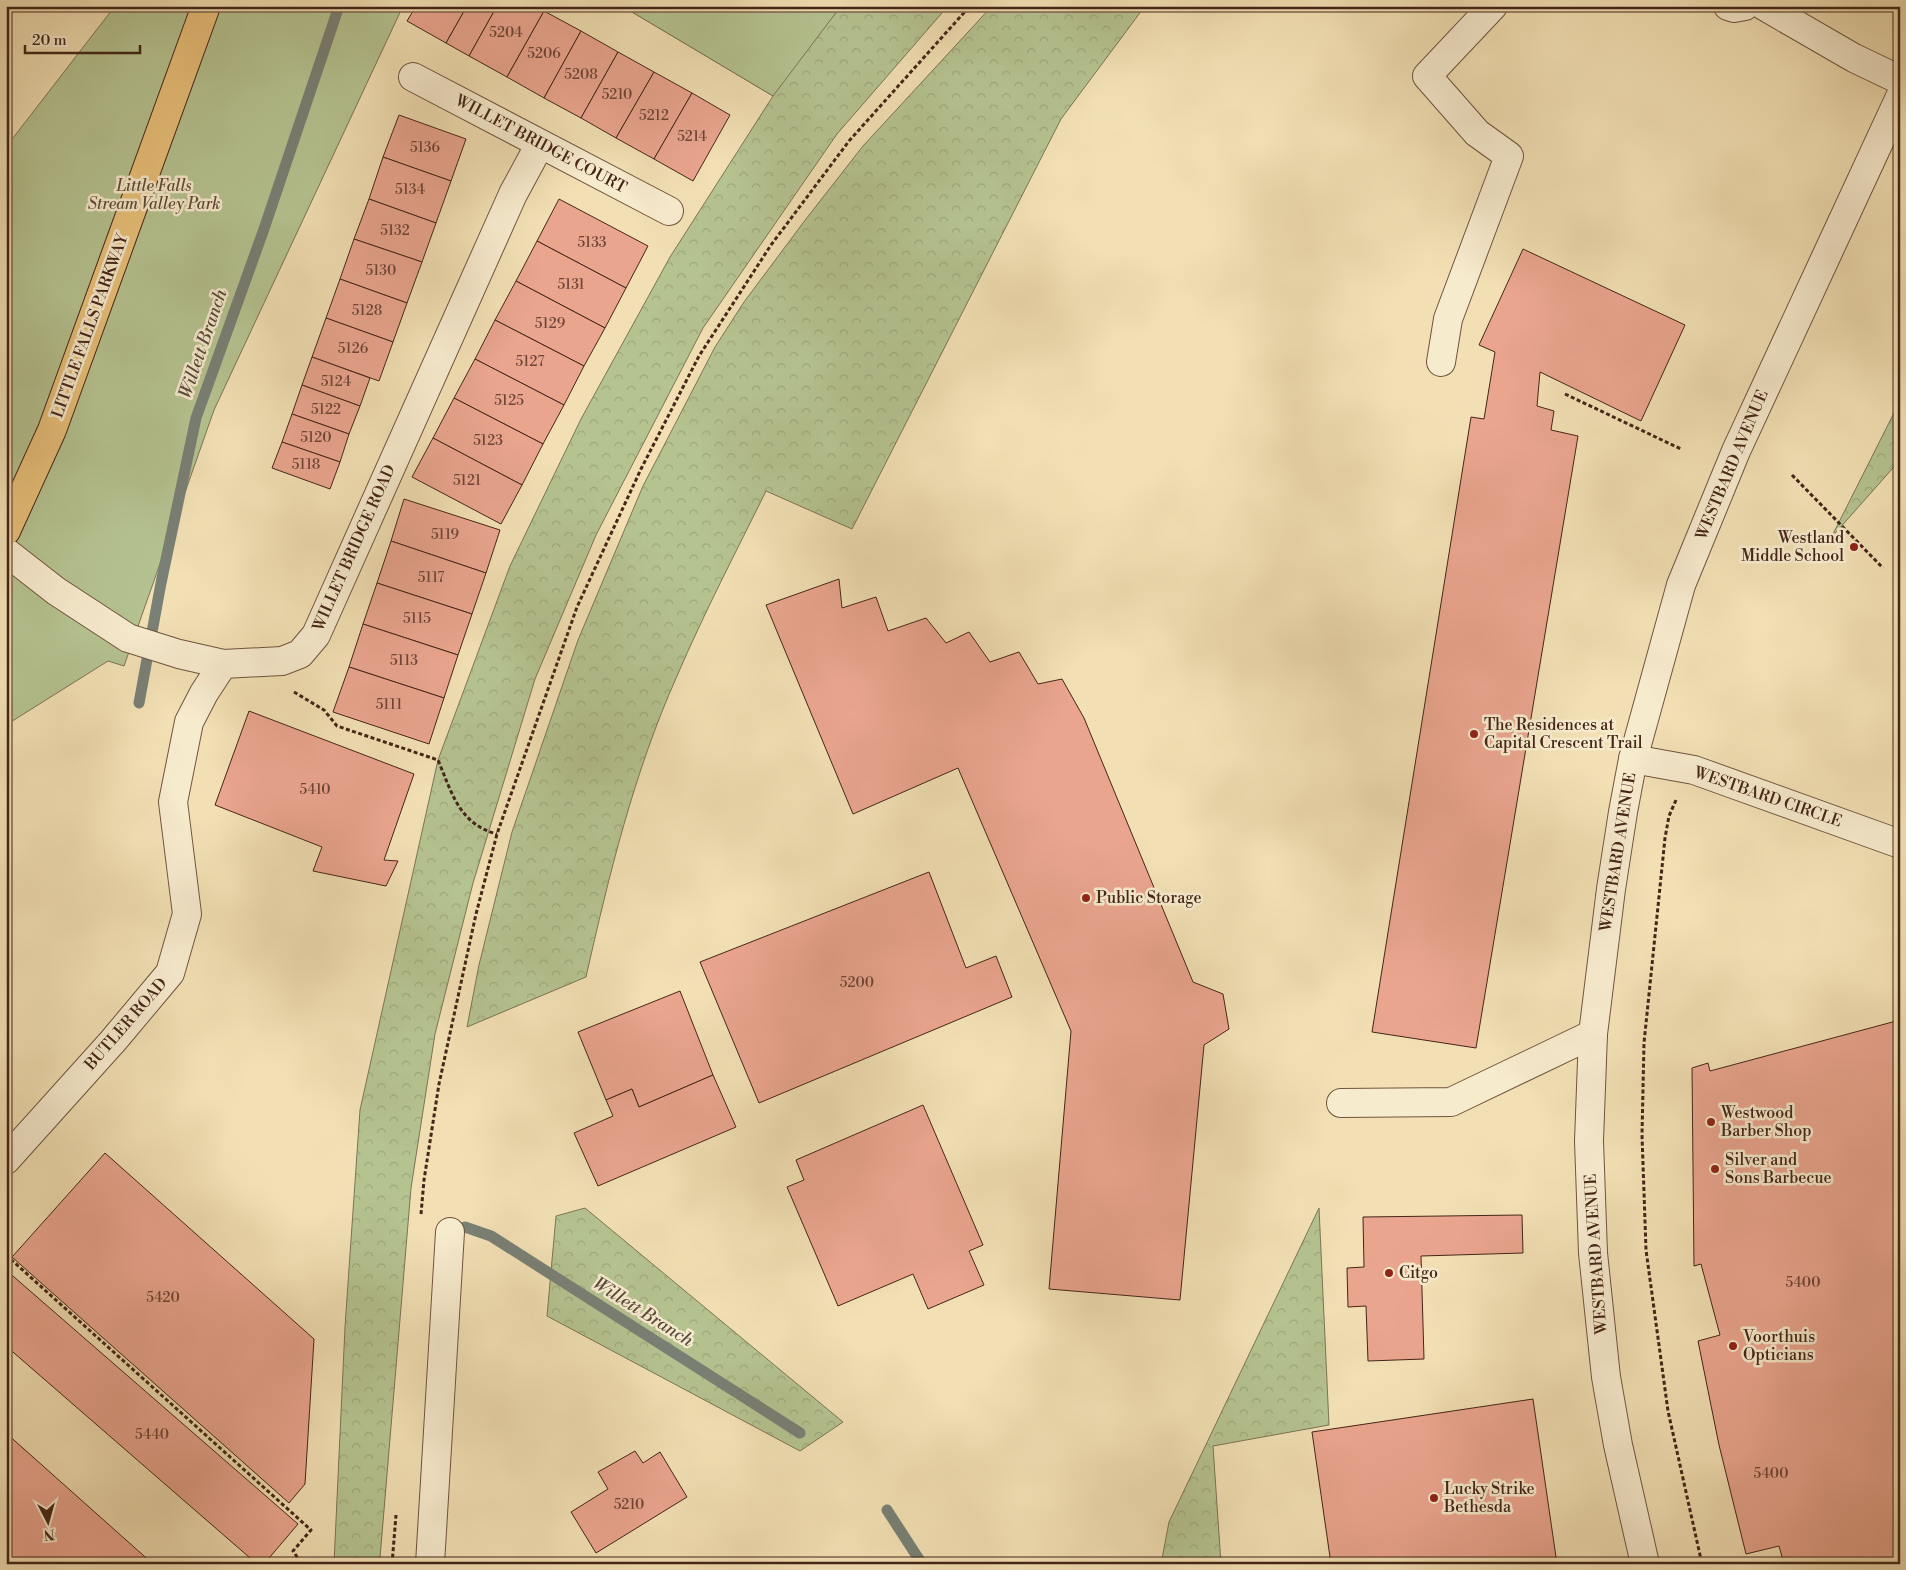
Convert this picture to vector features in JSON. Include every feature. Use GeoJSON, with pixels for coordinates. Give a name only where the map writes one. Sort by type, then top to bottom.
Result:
{"type":"FeatureCollection","features":[{"type":"Feature","properties":{"kind":"main road","name":"LITTLE FALLS PARKWAY"},"geometry":{"type":"LineString","coordinates":[[6,531],[52,430],[206,6]]}},
{"type":"Feature","properties":{"kind":"street"},"geometry":{"type":"LineString","coordinates":[[1441,362],[1448,319],[1509,156],[1477,133],[1427,76],[1492,6]]}},
{"type":"Feature","properties":{"kind":"street"},"geometry":{"type":"LineString","coordinates":[[1728,6],[1734,8],[1745,6]]}},
{"type":"Feature","properties":{"kind":"street"},"geometry":{"type":"LineString","coordinates":[[1764,6],[1854,58],[1900,80]]}},
{"type":"Feature","properties":{"kind":"street","name":"WILLET BRIDGE COURT"},"geometry":{"type":"LineString","coordinates":[[413,77],[669,211]]}},
{"type":"Feature","properties":{"kind":"street","name":"WESTBARD AVENUE"},"geometry":{"type":"LineString","coordinates":[[1645,1564],[1618,1445],[1606,1378],[1596,1299],[1589,1141],[1593,1034],[1611,889],[1633,759],[1681,584],[1736,451],[1900,97]]}},
{"type":"Feature","properties":{"kind":"street","name":"WILLET BRIDGE ROAD"},"geometry":{"type":"LineString","coordinates":[[6,552],[56,591],[128,638],[179,654],[223,664],[282,661],[300,654],[316,635],[509,202],[540,144]]}},
{"type":"Feature","properties":{"kind":"street","name":"BUTLER ROAD"},"geometry":{"type":"LineString","coordinates":[[6,1160],[113,1041],[170,974],[188,914],[173,802],[189,722],[204,693],[223,664]]}},
{"type":"Feature","properties":{"kind":"street","name":"WESTBARD CIRCLE"},"geometry":{"type":"LineString","coordinates":[[1633,759],[1694,770],[1900,844]]}},
{"type":"Feature","properties":{"kind":"street"},"geometry":{"type":"LineString","coordinates":[[1341,1103],[1451,1102],[1593,1034]]}},
{"type":"Feature","properties":{"kind":"street"},"geometry":{"type":"LineString","coordinates":[[430,1564],[450,1232]]}},
{"type":"Feature","properties":{"kind":"path"},"geometry":{"type":"LineString","coordinates":[[421,1218],[424,1180],[439,1084],[476,914],[497,834],[577,607],[641,469],[699,356],[771,245],[849,141],[970,6]]}},
{"type":"Feature","properties":{"kind":"path"},"geometry":{"type":"LineString","coordinates":[[1565,394],[1681,449]]}},
{"type":"Feature","properties":{"kind":"path"},"geometry":{"type":"LineString","coordinates":[[1792,475],[1884,568]]}},
{"type":"Feature","properties":{"kind":"path"},"geometry":{"type":"LineString","coordinates":[[289,690],[324,710],[337,726],[438,760],[462,813],[485,831],[497,834]]}},
{"type":"Feature","properties":{"kind":"path"},"geometry":{"type":"LineString","coordinates":[[1694,770],[1681,789],[1668,816],[1644,1043],[1642,1135],[1646,1250],[1653,1308],[1668,1412],[1702,1564]]}},
{"type":"Feature","properties":{"kind":"path"},"geometry":{"type":"LineString","coordinates":[[6,1255],[311,1530],[292,1551],[302,1564]]}},
{"type":"Feature","properties":{"kind":"path"},"geometry":{"type":"LineString","coordinates":[[392,1564],[397,1506]]}},
{"type":"Feature","properties":{"kind":"green space","name":"Little Falls Stream Valley Park"},"geometry":{"type":"Polygon","coordinates":[[[115,6],[403,6],[214,410],[124,666],[108,661],[6,725],[6,147],[115,6]]]}},
{"type":"Feature","properties":{"kind":"green space"},"geometry":{"type":"Polygon","coordinates":[[[622,6],[948,6],[837,134],[703,328],[596,535],[535,679],[473,883],[435,1034],[411,1188],[380,1558],[371,1564],[334,1564],[345,1327],[360,1110],[438,760],[510,566],[581,419],[670,257],[773,96],[622,6]]]}},
{"type":"Feature","properties":{"kind":"green space"},"geometry":{"type":"Polygon","coordinates":[[[622,6],[841,6],[773,96],[622,6]]]}},
{"type":"Feature","properties":{"kind":"green space"},"geometry":{"type":"Polygon","coordinates":[[[992,6],[1145,6],[1061,119],[852,529],[766,491],[687,652],[648,749],[624,824],[586,977],[467,1027],[479,965],[512,832],[578,640],[643,486],[715,347],[744,302],[863,146],[992,6]]]}},
{"type":"Feature","properties":{"kind":"green space"},"geometry":{"type":"Polygon","coordinates":[[[1900,401],[1900,460],[1831,538],[1900,401]]]}},
{"type":"Feature","properties":{"kind":"green space"},"geometry":{"type":"Polygon","coordinates":[[[585,1208],[843,1422],[800,1451],[547,1316],[556,1216],[585,1208]]]}},
{"type":"Feature","properties":{"kind":"green space"},"geometry":{"type":"Polygon","coordinates":[[[1319,1208],[1329,1425],[1213,1446],[1221,1564],[1161,1564],[1169,1522],[1319,1208]]]}},
{"type":"Feature","properties":{"kind":"building"},"geometry":{"type":"Polygon","coordinates":[[[416,6],[467,6],[446,43],[407,21],[416,6]]]}},
{"type":"Feature","properties":{"kind":"building"},"geometry":{"type":"Polygon","coordinates":[[[467,6],[497,6],[469,56],[446,43],[467,6]]]}},
{"type":"Feature","properties":{"kind":"building"},"geometry":{"type":"Polygon","coordinates":[[[497,6],[535,6],[544,11],[507,77],[469,56],[497,6]]]}},
{"type":"Feature","properties":{"kind":"building"},"geometry":{"type":"Polygon","coordinates":[[[544,11],[581,31],[544,98],[507,77],[544,11]]]}},
{"type":"Feature","properties":{"kind":"building"},"geometry":{"type":"Polygon","coordinates":[[[581,31],[618,52],[581,118],[544,98],[581,31]]]}},
{"type":"Feature","properties":{"kind":"building"},"geometry":{"type":"Polygon","coordinates":[[[618,52],[654,72],[616,138],[581,118],[618,52]]]}},
{"type":"Feature","properties":{"kind":"building"},"geometry":{"type":"Polygon","coordinates":[[[654,72],[692,93],[654,159],[616,138],[654,72]]]}},
{"type":"Feature","properties":{"kind":"building"},"geometry":{"type":"Polygon","coordinates":[[[692,93],[730,115],[693,181],[654,159],[692,93]]]}},
{"type":"Feature","properties":{"kind":"building"},"geometry":{"type":"Polygon","coordinates":[[[399,115],[466,139],[451,181],[383,157],[399,115]]]}},
{"type":"Feature","properties":{"kind":"building"},"geometry":{"type":"Polygon","coordinates":[[[383,157],[451,181],[436,223],[369,199],[383,157]]]}},
{"type":"Feature","properties":{"kind":"building"},"geometry":{"type":"Polygon","coordinates":[[[369,199],[436,223],[422,262],[354,239],[369,199]]]}},
{"type":"Feature","properties":{"kind":"building"},"geometry":{"type":"Polygon","coordinates":[[[559,199],[648,246],[626,288],[537,241],[559,199]]]}},
{"type":"Feature","properties":{"kind":"building"},"geometry":{"type":"Polygon","coordinates":[[[354,239],[422,262],[407,303],[340,279],[354,239]]]}},
{"type":"Feature","properties":{"kind":"building"},"geometry":{"type":"Polygon","coordinates":[[[537,241],[626,288],[605,328],[516,281],[537,241]]]}},
{"type":"Feature","properties":{"kind":"building","name":"The Residences at Capital Crescent Trail"},"geometry":{"type":"Polygon","coordinates":[[[1523,249],[1685,325],[1641,421],[1540,372],[1537,406],[1554,411],[1551,430],[1578,436],[1476,1048],[1372,1032],[1471,417],[1484,419],[1495,352],[1479,345],[1523,249]]]}},
{"type":"Feature","properties":{"kind":"building"},"geometry":{"type":"Polygon","coordinates":[[[340,279],[407,303],[393,342],[326,318],[340,279]]]}},
{"type":"Feature","properties":{"kind":"building"},"geometry":{"type":"Polygon","coordinates":[[[516,281],[605,328],[584,366],[495,320],[516,281]]]}},
{"type":"Feature","properties":{"kind":"building"},"geometry":{"type":"Polygon","coordinates":[[[326,318],[393,342],[379,381],[312,357],[326,318]]]}},
{"type":"Feature","properties":{"kind":"building"},"geometry":{"type":"Polygon","coordinates":[[[495,320],[584,366],[564,405],[475,359],[495,320]]]}},
{"type":"Feature","properties":{"kind":"building"},"geometry":{"type":"Polygon","coordinates":[[[312,357],[370,378],[360,406],[302,385],[312,357]]]}},
{"type":"Feature","properties":{"kind":"building"},"geometry":{"type":"Polygon","coordinates":[[[475,359],[564,405],[543,444],[454,398],[475,359]]]}},
{"type":"Feature","properties":{"kind":"building"},"geometry":{"type":"Polygon","coordinates":[[[302,385],[360,406],[349,434],[292,414],[302,385]]]}},
{"type":"Feature","properties":{"kind":"building"},"geometry":{"type":"Polygon","coordinates":[[[454,398],[543,444],[522,485],[433,438],[454,398]]]}},
{"type":"Feature","properties":{"kind":"building"},"geometry":{"type":"Polygon","coordinates":[[[292,414],[349,434],[340,462],[282,442],[292,414]]]}},
{"type":"Feature","properties":{"kind":"building"},"geometry":{"type":"Polygon","coordinates":[[[433,438],[522,485],[501,524],[412,477],[433,438]]]}},
{"type":"Feature","properties":{"kind":"building"},"geometry":{"type":"Polygon","coordinates":[[[282,442],[340,462],[330,489],[272,468],[282,442]]]}},
{"type":"Feature","properties":{"kind":"building"},"geometry":{"type":"Polygon","coordinates":[[[404,499],[500,530],[486,573],[391,541],[404,499]]]}},
{"type":"Feature","properties":{"kind":"building"},"geometry":{"type":"Polygon","coordinates":[[[391,541],[486,573],[472,614],[377,583],[391,541]]]}},
{"type":"Feature","properties":{"kind":"building","name":"Public Storage"},"geometry":{"type":"Polygon","coordinates":[[[839,579],[842,608],[876,597],[888,631],[926,618],[946,643],[969,632],[990,662],[1019,652],[1038,684],[1062,679],[1084,718],[1193,982],[1223,994],[1229,1029],[1204,1045],[1180,1300],[1049,1289],[1071,1031],[958,768],[853,814],[766,605],[839,579]]]}},
{"type":"Feature","properties":{"kind":"building"},"geometry":{"type":"Polygon","coordinates":[[[377,583],[472,614],[458,655],[363,624],[377,583]]]}},
{"type":"Feature","properties":{"kind":"building"},"geometry":{"type":"Polygon","coordinates":[[[363,624],[458,655],[444,698],[349,667],[363,624]]]}},
{"type":"Feature","properties":{"kind":"building"},"geometry":{"type":"Polygon","coordinates":[[[349,667],[444,698],[429,744],[333,712],[349,667]]]}},
{"type":"Feature","properties":{"kind":"building"},"geometry":{"type":"Polygon","coordinates":[[[249,711],[414,774],[384,860],[398,861],[386,886],[313,871],[322,847],[215,805],[249,711]]]}},
{"type":"Feature","properties":{"kind":"building"},"geometry":{"type":"Polygon","coordinates":[[[929,872],[966,968],[996,956],[1012,997],[759,1103],[700,962],[929,872]]]}},
{"type":"Feature","properties":{"kind":"building"},"geometry":{"type":"Polygon","coordinates":[[[680,991],[713,1075],[639,1107],[632,1089],[606,1100],[578,1032],[680,991]]]}},
{"type":"Feature","properties":{"kind":"building"},"geometry":{"type":"Polygon","coordinates":[[[1900,1020],[1900,1564],[1784,1564],[1779,1546],[1746,1554],[1719,1445],[1698,1341],[1720,1335],[1701,1264],[1694,1266],[1692,1068],[1708,1063],[1710,1071],[1900,1020]]]}},
{"type":"Feature","properties":{"kind":"building"},"geometry":{"type":"Polygon","coordinates":[[[713,1075],[736,1127],[598,1186],[574,1133],[613,1116],[606,1100],[632,1089],[639,1107],[713,1075]]]}},
{"type":"Feature","properties":{"kind":"building"},"geometry":{"type":"Polygon","coordinates":[[[923,1105],[983,1245],[969,1251],[984,1285],[928,1309],[913,1274],[838,1306],[787,1187],[804,1180],[796,1160],[923,1105]]]}},
{"type":"Feature","properties":{"kind":"building"},"geometry":{"type":"Polygon","coordinates":[[[105,1153],[314,1339],[305,1484],[289,1503],[12,1257],[105,1153]]]}},
{"type":"Feature","properties":{"kind":"building"},"geometry":{"type":"Polygon","coordinates":[[[1522,1215],[1523,1253],[1421,1256],[1424,1359],[1368,1361],[1366,1306],[1348,1307],[1347,1268],[1364,1267],[1363,1217],[1522,1215]]]}},
{"type":"Feature","properties":{"kind":"building"},"geometry":{"type":"Polygon","coordinates":[[[6,1270],[298,1524],[264,1564],[257,1564],[6,1346],[6,1270]]]}},
{"type":"Feature","properties":{"kind":"building","name":"Lucky Strike Bethesda"},"geometry":{"type":"Polygon","coordinates":[[[1533,1399],[1557,1564],[1331,1564],[1312,1432],[1533,1399]]]}},
{"type":"Feature","properties":{"kind":"building"},"geometry":{"type":"Polygon","coordinates":[[[6,1433],[153,1564],[6,1564],[6,1433]]]}},
{"type":"Feature","properties":{"kind":"building"},"geometry":{"type":"Polygon","coordinates":[[[635,1451],[643,1463],[660,1452],[687,1497],[596,1553],[571,1512],[608,1489],[598,1472],[635,1451]]]}},
{"type":"Feature","properties":{"kind":"waterway","name":"Willett Branch"},"geometry":{"type":"LineString","coordinates":[[139,703],[161,583],[196,418],[264,229],[339,6]]}},
{"type":"Feature","properties":{"kind":"waterway","name":"Willett Branch"},"geometry":{"type":"LineString","coordinates":[[465,1227],[491,1236],[800,1433]]}},
{"type":"Feature","properties":{"kind":"waterway","name":"Willett Branch"},"geometry":{"type":"LineString","coordinates":[[887,1510],[922,1564]]}},
{"type":"Feature","properties":{"kind":"place","name":"Westland Middle School"},"geometry":{"type":"Point","coordinates":[1854,547]}},
{"type":"Feature","properties":{"kind":"place","name":"The Residences at Capital Crescent Trail"},"geometry":{"type":"Point","coordinates":[1474,734]}},
{"type":"Feature","properties":{"kind":"place","name":"Public Storage"},"geometry":{"type":"Point","coordinates":[1086,898]}},
{"type":"Feature","properties":{"kind":"place","name":"Westwood Barber Shop"},"geometry":{"type":"Point","coordinates":[1711,1122]}},
{"type":"Feature","properties":{"kind":"place","name":"Silver and Sons Barbecue"},"geometry":{"type":"Point","coordinates":[1715,1169]}},
{"type":"Feature","properties":{"kind":"place","name":"Citgo"},"geometry":{"type":"Point","coordinates":[1389,1273]}},
{"type":"Feature","properties":{"kind":"place","name":"Voorthuis Opticians"},"geometry":{"type":"Point","coordinates":[1733,1346]}},
{"type":"Feature","properties":{"kind":"place","name":"Lucky Strike Bethesda"},"geometry":{"type":"Point","coordinates":[1434,1498]}}]}
